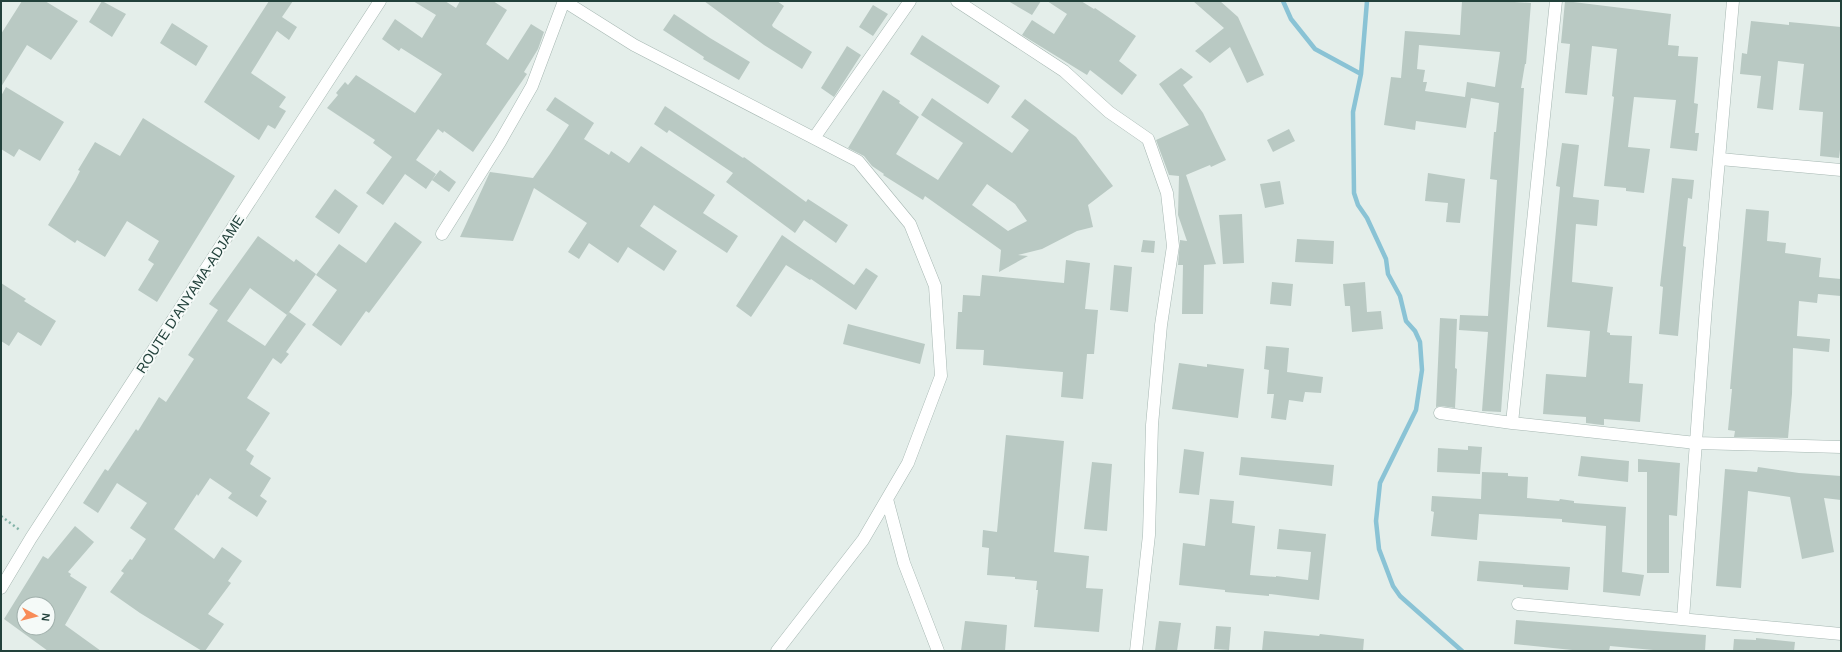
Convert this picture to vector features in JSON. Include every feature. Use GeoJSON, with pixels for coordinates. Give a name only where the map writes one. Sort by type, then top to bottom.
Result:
{"type":"FeatureCollection","features":[{"type":"Feature","properties":{"kind":"street","name":"ROUTE D'ANYAMA-ADJAME"},"geometry":{"type":"LineString","coordinates":[[1,588],[380,1]]}},
{"type":"Feature","properties":{"kind":"street"},"geometry":{"type":"LineString","coordinates":[[442,234],[500,142],[532,86],[564,1],[634,45],[858,162],[910,224],[935,286],[941,376],[908,463],[863,540],[777,651]]}},
{"type":"Feature","properties":{"kind":"street"},"geometry":{"type":"LineString","coordinates":[[814,138],[910,1]]}},
{"type":"Feature","properties":{"kind":"street"},"geometry":{"type":"LineString","coordinates":[[957,1],[1064,71],[1109,112],[1148,140],[1167,193],[1173,246],[1161,325],[1152,417],[1149,536],[1136,651]]}},
{"type":"Feature","properties":{"kind":"street"},"geometry":{"type":"LineString","coordinates":[[1512,424],[1556,1]]}},
{"type":"Feature","properties":{"kind":"street"},"geometry":{"type":"LineString","coordinates":[[1683,619],[1706,306],[1733,1]]}},
{"type":"Feature","properties":{"kind":"street"},"geometry":{"type":"LineString","coordinates":[[1720,159],[1841,170]]}},
{"type":"Feature","properties":{"kind":"street"},"geometry":{"type":"LineString","coordinates":[[1440,413],[1512,424],[1696,443],[1841,447]]}},
{"type":"Feature","properties":{"kind":"street"},"geometry":{"type":"LineString","coordinates":[[887,499],[904,562],[938,651]]}},
{"type":"Feature","properties":{"kind":"street"},"geometry":{"type":"LineString","coordinates":[[1518,604],[1841,634]]}},
{"type":"Feature","properties":{"kind":"path"},"geometry":{"type":"LineString","coordinates":[[1,516],[32,538]]}},
{"type":"Feature","properties":{"kind":"building"},"geometry":{"type":"Polygon","coordinates":[[[22,1],[45,1],[78,21],[51,60],[27,45],[1,87],[1,34],[22,1]]]}},
{"type":"Feature","properties":{"kind":"building"},"geometry":{"type":"Polygon","coordinates":[[[102,1],[126,14],[112,37],[89,22],[102,1]]]}},
{"type":"Feature","properties":{"kind":"building"},"geometry":{"type":"Polygon","coordinates":[[[269,1],[293,1],[282,17],[297,27],[289,40],[277,31],[251,73],[286,97],[279,107],[286,111],[275,129],[268,125],[259,140],[204,102],[269,1]]]}},
{"type":"Feature","properties":{"kind":"building"},"geometry":{"type":"Polygon","coordinates":[[[413,1],[445,1],[456,8],[460,1],[493,1],[507,10],[486,44],[508,60],[531,24],[544,32],[538,49],[524,72],[527,74],[473,152],[444,131],[443,133],[438,129],[416,160],[436,174],[426,189],[405,174],[383,205],[366,193],[392,157],[373,143],[375,140],[327,108],[338,95],[336,93],[345,82],[348,85],[356,75],[415,113],[442,74],[401,48],[399,51],[382,39],[395,19],[422,38],[436,15],[413,1]]]}},
{"type":"Feature","properties":{"kind":"building"},"geometry":{"type":"Polygon","coordinates":[[[704,1],[777,1],[784,6],[772,25],[773,27],[812,52],[802,69],[764,45],[704,1]]]}},
{"type":"Feature","properties":{"kind":"building"},"geometry":{"type":"Polygon","coordinates":[[[1008,1],[1041,1],[1032,15],[1008,1]]]}},
{"type":"Feature","properties":{"kind":"building"},"geometry":{"type":"Polygon","coordinates":[[[1047,1],[1081,1],[1094,9],[1095,8],[1136,36],[1119,61],[1137,75],[1122,95],[1090,70],[1087,75],[1022,35],[1032,20],[1054,34],[1067,14],[1047,1]]]}},
{"type":"Feature","properties":{"kind":"building"},"geometry":{"type":"Polygon","coordinates":[[[1193,1],[1220,1],[1238,17],[1264,75],[1247,83],[1230,47],[1210,63],[1195,51],[1224,28],[1193,1]]]}},
{"type":"Feature","properties":{"kind":"building"},"geometry":{"type":"Polygon","coordinates":[[[1462,1],[1531,3],[1526,64],[1521,88],[1524,88],[1501,412],[1482,411],[1488,332],[1459,330],[1460,315],[1488,316],[1497,180],[1490,179],[1494,132],[1496,132],[1499,103],[1471,98],[1466,128],[1416,121],[1415,130],[1384,125],[1391,77],[1401,78],[1405,31],[1460,35],[1462,1]],[[1419,45],[1417,69],[1425,70],[1423,82],[1427,82],[1425,91],[1465,97],[1467,82],[1495,87],[1500,52],[1419,45]]]}},
{"type":"Feature","properties":{"kind":"building"},"geometry":{"type":"Polygon","coordinates":[[[1565,1],[1671,14],[1668,45],[1679,46],[1678,56],[1698,57],[1694,103],[1698,104],[1695,133],[1699,133],[1697,151],[1670,148],[1676,100],[1634,97],[1628,147],[1650,149],[1644,193],[1626,191],[1626,188],[1604,186],[1614,97],[1612,96],[1617,49],[1592,46],[1587,95],[1565,93],[1570,44],[1561,43],[1565,1]]]}},
{"type":"Feature","properties":{"kind":"building"},"geometry":{"type":"Polygon","coordinates":[[[873,5],[888,14],[873,36],[859,27],[873,5]]]}},
{"type":"Feature","properties":{"kind":"building"},"geometry":{"type":"Polygon","coordinates":[[[674,14],[750,62],[739,80],[703,59],[704,57],[663,30],[674,14]]]}},
{"type":"Feature","properties":{"kind":"building"},"geometry":{"type":"Polygon","coordinates":[[[1751,21],[1789,25],[1789,22],[1841,27],[1841,142],[1839,158],[1820,156],[1823,112],[1799,110],[1804,64],[1778,61],[1773,110],[1757,108],[1761,76],[1740,74],[1742,53],[1747,54],[1751,21]]]}},
{"type":"Feature","properties":{"kind":"building"},"geometry":{"type":"Polygon","coordinates":[[[172,23],[208,46],[196,66],[160,43],[172,23]]]}},
{"type":"Feature","properties":{"kind":"building"},"geometry":{"type":"Polygon","coordinates":[[[922,35],[1000,86],[988,104],[910,54],[922,35]]]}},
{"type":"Feature","properties":{"kind":"building"},"geometry":{"type":"Polygon","coordinates":[[[847,46],[861,55],[834,97],[821,88],[847,46]]]}},
{"type":"Feature","properties":{"kind":"building"},"geometry":{"type":"Polygon","coordinates":[[[1181,68],[1193,77],[1183,85],[1203,113],[1226,160],[1211,167],[1210,165],[1186,175],[1216,264],[1204,265],[1203,314],[1182,314],[1183,265],[1178,265],[1180,240],[1187,241],[1178,215],[1179,176],[1169,175],[1156,140],[1189,125],[1159,84],[1181,68]]]}},
{"type":"Feature","properties":{"kind":"building"},"geometry":{"type":"Polygon","coordinates":[[[6,87],[64,122],[40,161],[19,149],[14,157],[1,149],[1,96],[6,87]]]}},
{"type":"Feature","properties":{"kind":"building"},"geometry":{"type":"Polygon","coordinates":[[[883,90],[900,101],[899,103],[919,117],[896,154],[938,180],[963,143],[921,115],[932,98],[1012,153],[1029,130],[1011,117],[1025,99],[1076,137],[1113,186],[1088,205],[1093,227],[1077,231],[1042,249],[1018,255],[1028,256],[999,272],[1001,250],[925,196],[923,200],[883,175],[884,174],[872,166],[864,156],[848,148],[883,90]],[[987,184],[972,205],[1008,231],[1027,221],[1015,204],[987,184]]]}},
{"type":"Feature","properties":{"kind":"building"},"geometry":{"type":"Polygon","coordinates":[[[555,97],[594,123],[584,139],[609,155],[611,151],[629,163],[641,146],[715,195],[703,213],[738,236],[727,253],[654,205],[640,226],[677,251],[664,271],[628,247],[618,263],[589,243],[579,259],[568,252],[587,223],[534,188],[513,241],[460,237],[490,172],[533,178],[550,154],[569,125],[546,110],[555,97]]]}},
{"type":"Feature","properties":{"kind":"building"},"geometry":{"type":"Polygon","coordinates":[[[665,106],[743,158],[744,157],[806,202],[808,199],[848,225],[836,243],[804,220],[795,233],[726,182],[733,173],[669,130],[667,133],[654,124],[665,106]]]}},
{"type":"Feature","properties":{"kind":"building"},"geometry":{"type":"Polygon","coordinates":[[[143,118],[235,176],[157,302],[138,290],[154,264],[148,260],[159,241],[127,221],[105,257],[77,240],[75,243],[48,225],[75,181],[80,171],[78,170],[95,142],[120,156],[143,118]]]}},
{"type":"Feature","properties":{"kind":"building"},"geometry":{"type":"Polygon","coordinates":[[[1289,129],[1295,141],[1273,152],[1267,140],[1289,129]]]}},
{"type":"Feature","properties":{"kind":"building"},"geometry":{"type":"Polygon","coordinates":[[[1562,143],[1579,145],[1573,197],[1599,200],[1597,226],[1576,224],[1572,282],[1613,287],[1607,332],[1610,333],[1610,335],[1632,336],[1629,383],[1643,384],[1640,422],[1604,419],[1604,425],[1602,425],[1586,423],[1586,417],[1543,414],[1546,374],[1586,377],[1590,331],[1547,327],[1560,187],[1556,186],[1562,143]]]}},
{"type":"Feature","properties":{"kind":"building"},"geometry":{"type":"Polygon","coordinates":[[[440,170],[456,182],[449,192],[432,180],[440,170]]]}},
{"type":"Feature","properties":{"kind":"building"},"geometry":{"type":"Polygon","coordinates":[[[1428,173],[1465,179],[1460,223],[1446,222],[1448,203],[1425,201],[1428,173]]]}},
{"type":"Feature","properties":{"kind":"building"},"geometry":{"type":"Polygon","coordinates":[[[1672,178],[1694,180],[1692,199],[1688,198],[1683,246],[1686,247],[1678,336],[1659,334],[1663,287],[1660,286],[1672,178]]]}},
{"type":"Feature","properties":{"kind":"building"},"geometry":{"type":"Polygon","coordinates":[[[1280,181],[1284,204],[1265,208],[1260,184],[1280,181]]]}},
{"type":"Feature","properties":{"kind":"building"},"geometry":{"type":"Polygon","coordinates":[[[335,189],[358,206],[339,234],[315,217],[335,189]]]}},
{"type":"Feature","properties":{"kind":"building"},"geometry":{"type":"Polygon","coordinates":[[[1746,209],[1769,211],[1767,241],[1786,243],[1785,253],[1821,258],[1819,277],[1841,279],[1841,296],[1818,294],[1817,303],[1799,301],[1797,336],[1830,339],[1829,352],[1793,348],[1792,394],[1788,438],[1734,437],[1735,431],[1728,430],[1732,389],[1730,389],[1746,209]]]}},
{"type":"Feature","properties":{"kind":"building"},"geometry":{"type":"Polygon","coordinates":[[[1242,214],[1244,263],[1223,264],[1219,215],[1242,214]]]}},
{"type":"Feature","properties":{"kind":"building"},"geometry":{"type":"Polygon","coordinates":[[[395,222],[422,242],[369,313],[366,311],[341,346],[312,325],[337,290],[316,275],[339,244],[366,263],[395,222]]]}},
{"type":"Feature","properties":{"kind":"building"},"geometry":{"type":"Polygon","coordinates":[[[782,235],[854,285],[866,268],[878,276],[856,310],[811,279],[810,280],[786,265],[751,317],[736,306],[782,235]]]}},
{"type":"Feature","properties":{"kind":"building"},"geometry":{"type":"Polygon","coordinates":[[[258,236],[294,262],[296,259],[316,274],[289,312],[306,324],[286,352],[289,354],[281,364],[273,358],[247,398],[270,413],[246,450],[254,456],[250,464],[271,478],[260,496],[267,501],[257,517],[228,498],[232,493],[210,478],[198,496],[197,494],[174,529],[214,559],[222,547],[242,561],[228,581],[231,583],[208,614],[224,624],[205,651],[202,651],[140,613],[110,592],[124,573],[121,571],[130,559],[132,560],[146,539],[130,528],[147,503],[117,483],[98,513],[83,503],[105,469],[108,471],[136,429],[138,431],[159,397],[166,402],[194,359],[188,355],[218,310],[209,304],[258,236]],[[250,288],[227,321],[265,346],[287,315],[250,288]]]}},
{"type":"Feature","properties":{"kind":"building"},"geometry":{"type":"Polygon","coordinates":[[[1297,239],[1334,241],[1333,264],[1295,262],[1297,239]]]}},
{"type":"Feature","properties":{"kind":"building"},"geometry":{"type":"Polygon","coordinates":[[[1143,240],[1155,241],[1154,253],[1141,252],[1143,240]]]}},
{"type":"Feature","properties":{"kind":"building"},"geometry":{"type":"Polygon","coordinates":[[[1066,260],[1090,263],[1085,309],[1098,310],[1094,354],[1087,354],[1083,399],[1061,397],[1063,372],[983,365],[984,350],[956,349],[958,312],[962,312],[963,295],[980,296],[982,275],[1064,283],[1066,260]]]}},
{"type":"Feature","properties":{"kind":"building"},"geometry":{"type":"Polygon","coordinates":[[[1114,265],[1132,267],[1128,312],[1110,310],[1114,265]]]}},
{"type":"Feature","properties":{"kind":"building"},"geometry":{"type":"Polygon","coordinates":[[[1272,282],[1293,284],[1291,306],[1270,304],[1272,282]]]}},
{"type":"Feature","properties":{"kind":"building"},"geometry":{"type":"Polygon","coordinates":[[[1365,282],[1367,312],[1381,311],[1383,329],[1352,332],[1350,306],[1345,306],[1343,284],[1365,282]]]}},
{"type":"Feature","properties":{"kind":"building"},"geometry":{"type":"Polygon","coordinates":[[[1,283],[26,299],[24,301],[56,321],[41,346],[18,332],[9,346],[1,341],[1,283]]]}},
{"type":"Feature","properties":{"kind":"building"},"geometry":{"type":"Polygon","coordinates":[[[1440,318],[1457,319],[1455,408],[1441,406],[1436,407],[1440,318]]]}},
{"type":"Feature","properties":{"kind":"building"},"geometry":{"type":"Polygon","coordinates":[[[848,324],[925,344],[920,364],[843,344],[848,324]]]}},
{"type":"Feature","properties":{"kind":"building"},"geometry":{"type":"Polygon","coordinates":[[[1266,346],[1289,348],[1287,372],[1323,377],[1321,393],[1305,392],[1303,402],[1289,400],[1286,420],[1271,418],[1274,394],[1267,394],[1269,370],[1264,369],[1266,346]]]}},
{"type":"Feature","properties":{"kind":"building"},"geometry":{"type":"Polygon","coordinates":[[[1179,363],[1207,367],[1207,364],[1244,369],[1238,418],[1172,409],[1179,363]]]}},
{"type":"Feature","properties":{"kind":"building"},"geometry":{"type":"Polygon","coordinates":[[[1006,435],[1064,441],[1054,552],[1089,556],[1086,588],[1103,589],[1099,632],[1034,627],[1038,590],[1036,590],[1037,581],[1015,579],[1015,577],[987,575],[989,548],[982,547],[983,530],[997,532],[1006,435]]]}},
{"type":"Feature","properties":{"kind":"building"},"geometry":{"type":"Polygon","coordinates":[[[1468,446],[1482,447],[1480,474],[1437,472],[1438,448],[1468,450],[1468,446]]]}},
{"type":"Feature","properties":{"kind":"building"},"geometry":{"type":"Polygon","coordinates":[[[1184,449],[1204,452],[1199,495],[1179,493],[1184,449]]]}},
{"type":"Feature","properties":{"kind":"building"},"geometry":{"type":"Polygon","coordinates":[[[1581,456],[1629,461],[1628,482],[1578,476],[1581,456]]]}},
{"type":"Feature","properties":{"kind":"building"},"geometry":{"type":"Polygon","coordinates":[[[1241,457],[1334,465],[1332,486],[1239,475],[1241,457]]]}},
{"type":"Feature","properties":{"kind":"building"},"geometry":{"type":"Polygon","coordinates":[[[1638,459],[1680,463],[1677,516],[1669,515],[1669,573],[1647,573],[1647,472],[1638,472],[1638,459]]]}},
{"type":"Feature","properties":{"kind":"building"},"geometry":{"type":"Polygon","coordinates":[[[1092,462],[1112,464],[1107,531],[1084,529],[1092,462]]]}},
{"type":"Feature","properties":{"kind":"building"},"geometry":{"type":"Polygon","coordinates":[[[1758,467],[1799,473],[1841,476],[1841,500],[1824,498],[1834,552],[1802,559],[1790,497],[1748,491],[1741,588],[1716,586],[1725,469],[1757,472],[1758,467]]]}},
{"type":"Feature","properties":{"kind":"building"},"geometry":{"type":"Polygon","coordinates":[[[1482,472],[1508,473],[1508,476],[1528,477],[1527,498],[1559,501],[1560,499],[1574,501],[1574,503],[1626,507],[1622,572],[1644,575],[1640,596],[1603,592],[1606,526],[1562,522],[1562,519],[1479,514],[1477,540],[1431,536],[1434,512],[1431,511],[1432,496],[1481,499],[1482,472]]]}},
{"type":"Feature","properties":{"kind":"building"},"geometry":{"type":"Polygon","coordinates":[[[1210,499],[1234,501],[1232,523],[1255,526],[1250,575],[1276,576],[1308,580],[1311,552],[1277,549],[1279,529],[1326,534],[1319,600],[1269,594],[1269,596],[1225,592],[1225,590],[1179,585],[1183,543],[1205,546],[1210,499]]]}},
{"type":"Feature","properties":{"kind":"building"},"geometry":{"type":"Polygon","coordinates":[[[75,526],[94,542],[68,572],[71,574],[70,576],[87,587],[65,625],[101,651],[48,651],[27,636],[56,636],[56,596],[18,596],[43,556],[48,559],[75,526]]]}},
{"type":"Feature","properties":{"kind":"building"},"geometry":{"type":"Polygon","coordinates":[[[1479,561],[1570,567],[1568,590],[1523,587],[1523,585],[1477,581],[1479,561]]]}},
{"type":"Feature","properties":{"kind":"building"},"geometry":{"type":"Polygon","coordinates":[[[16,600],[16,628],[4,619],[16,600]]]}},
{"type":"Feature","properties":{"kind":"building"},"geometry":{"type":"Polygon","coordinates":[[[1516,620],[1706,635],[1705,651],[1664,651],[1610,646],[1609,651],[1582,651],[1514,644],[1516,620]]]}},
{"type":"Feature","properties":{"kind":"building"},"geometry":{"type":"Polygon","coordinates":[[[965,621],[1007,625],[1005,651],[961,651],[965,621]]]}},
{"type":"Feature","properties":{"kind":"building"},"geometry":{"type":"Polygon","coordinates":[[[1159,621],[1181,623],[1177,651],[1155,651],[1159,621]]]}},
{"type":"Feature","properties":{"kind":"building"},"geometry":{"type":"Polygon","coordinates":[[[1216,626],[1231,627],[1229,650],[1214,649],[1216,626]]]}},
{"type":"Feature","properties":{"kind":"building"},"geometry":{"type":"Polygon","coordinates":[[[1264,631],[1319,636],[1320,634],[1364,639],[1363,651],[1262,651],[1264,631]]]}},
{"type":"Feature","properties":{"kind":"building"},"geometry":{"type":"Polygon","coordinates":[[[1756,638],[1795,642],[1794,651],[1733,651],[1734,639],[1756,640],[1756,638]]]}},
{"type":"Feature","properties":{"kind":"waterway"},"geometry":{"type":"LineString","coordinates":[[1283,1],[1291,19],[1315,49],[1361,74],[1353,112],[1354,193],[1358,205],[1367,218],[1386,259],[1388,274],[1400,296],[1406,321],[1415,331],[1420,342],[1422,370],[1416,410],[1380,483],[1376,521],[1379,549],[1393,586],[1400,596],[1462,651]]}},
{"type":"Feature","properties":{"kind":"waterway"},"geometry":{"type":"LineString","coordinates":[[1361,74],[1367,1]]}}]}
